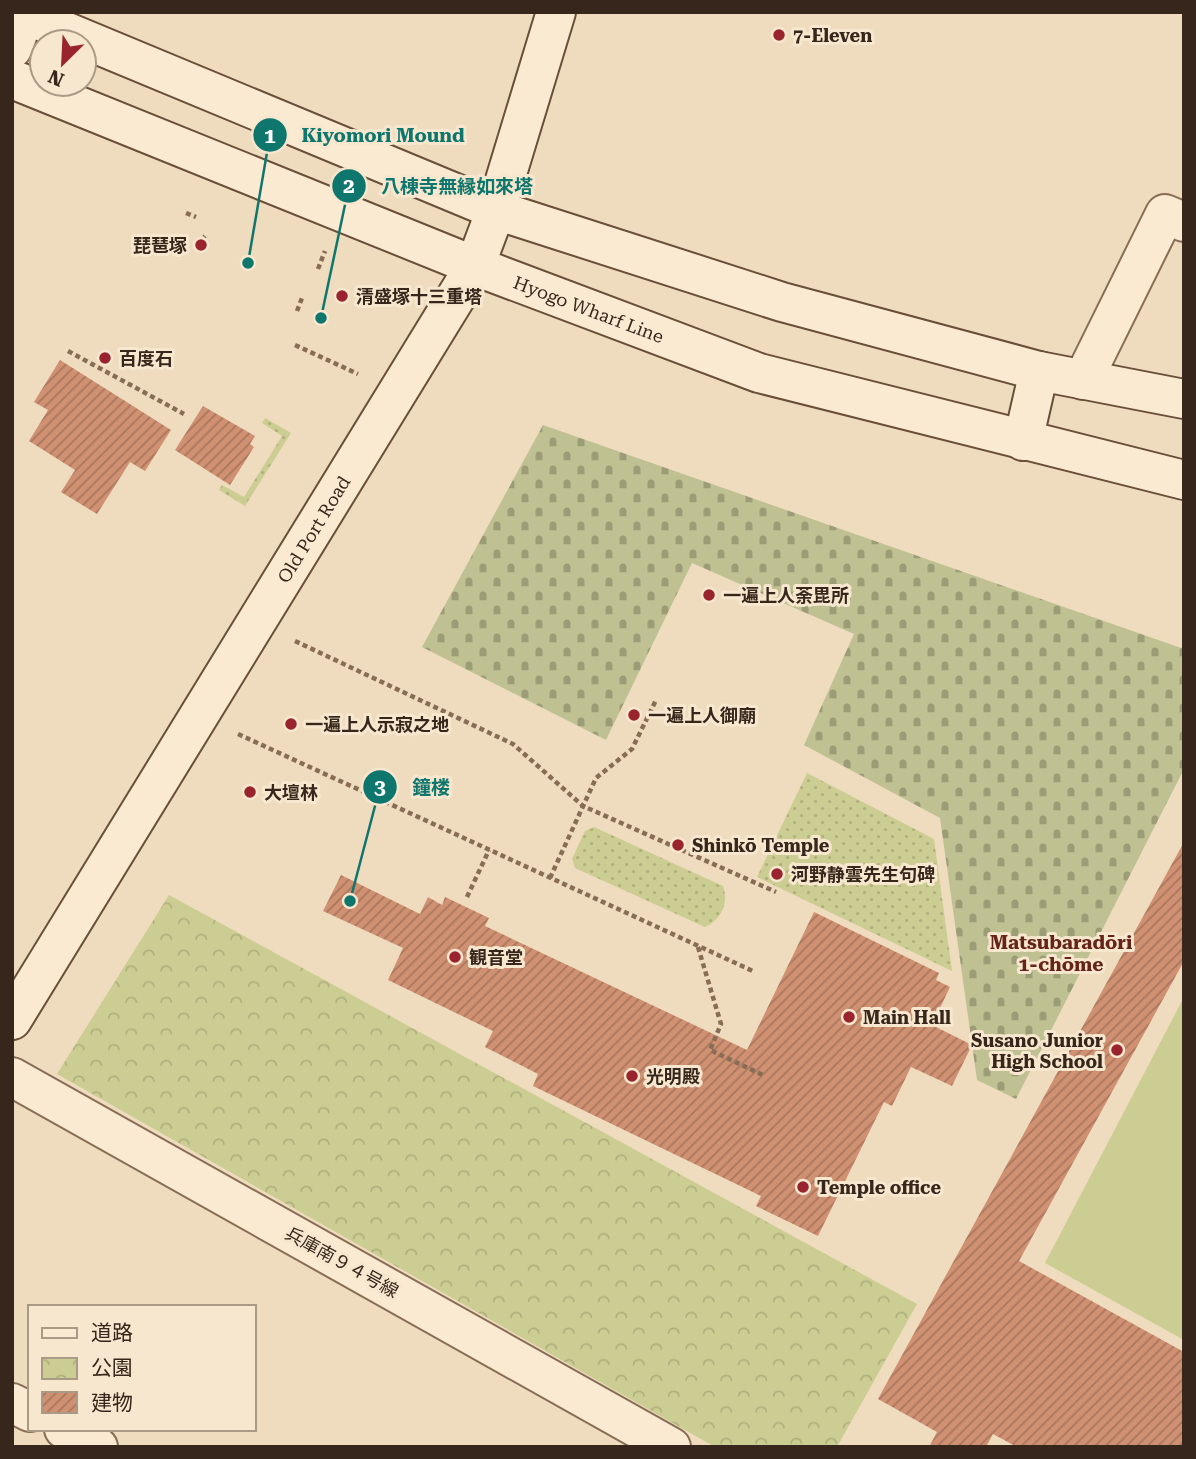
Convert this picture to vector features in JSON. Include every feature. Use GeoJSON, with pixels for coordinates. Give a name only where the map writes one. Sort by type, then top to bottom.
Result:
{"type":"FeatureCollection","features":[{"type":"Feature","properties":{"kind":"main road","name":"Old Port Road"},"geometry":{"type":"LineString","coordinates":[[12,1020],[475,266],[496,210],[556,12]]}},
{"type":"Feature","properties":{"kind":"main road"},"geometry":{"type":"LineString","coordinates":[[19,25],[496,210],[782,302],[1039,371],[1184,399]]}},
{"type":"Feature","properties":{"kind":"main road","name":"Hyogo Wharf Line"},"geometry":{"type":"LineString","coordinates":[[12,79],[475,266],[759,373],[1184,480]]}},
{"type":"Feature","properties":{"kind":"main road"},"geometry":{"type":"LineString","coordinates":[[1083,380],[1165,214],[1184,222]]}},
{"type":"Feature","properties":{"kind":"main road"},"geometry":{"type":"LineString","coordinates":[[1023,441],[1039,371]]}},
{"type":"Feature","properties":{"kind":"main road","name":"兵庫南９４号線"},"geometry":{"type":"LineString","coordinates":[[12,1077],[671,1447]]}},
{"type":"Feature","properties":{"kind":"main road"},"geometry":{"type":"LineString","coordinates":[[12,1403],[28,1411]]}},
{"type":"Feature","properties":{"kind":"main road"},"geometry":{"type":"LineString","coordinates":[[68,1431],[98,1447]]}},
{"type":"Feature","properties":{"kind":"path"},"geometry":{"type":"LineString","coordinates":[[186,212],[196,217]]}},
{"type":"Feature","properties":{"kind":"path"},"geometry":{"type":"LineString","coordinates":[[318,269],[327,247]]}},
{"type":"Feature","properties":{"kind":"path"},"geometry":{"type":"LineString","coordinates":[[297,311],[302,298]]}},
{"type":"Feature","properties":{"kind":"path"},"geometry":{"type":"LineString","coordinates":[[295,345],[398,392]]}},
{"type":"Feature","properties":{"kind":"path"},"geometry":{"type":"LineString","coordinates":[[68,351],[184,414]]}},
{"type":"Feature","properties":{"kind":"path"},"geometry":{"type":"LineString","coordinates":[[256,622],[513,744],[583,806],[776,891]]}},
{"type":"Feature","properties":{"kind":"path"},"geometry":{"type":"LineString","coordinates":[[550,878],[596,778],[632,749],[656,700]]}},
{"type":"Feature","properties":{"kind":"path"},"geometry":{"type":"LineString","coordinates":[[198,716],[755,972]]}},
{"type":"Feature","properties":{"kind":"path"},"geometry":{"type":"LineString","coordinates":[[467,897],[489,850]]}},
{"type":"Feature","properties":{"kind":"path"},"geometry":{"type":"LineString","coordinates":[[698,946],[721,1024],[710,1050],[765,1076]]}},
{"type":"Feature","properties":{"kind":"green space"},"geometry":{"type":"Polygon","coordinates":[[[265,418],[291,433],[245,506],[219,490],[222,485],[244,497],[282,436],[262,423],[265,418]]]}},
{"type":"Feature","properties":{"kind":"green space"},"geometry":{"type":"Polygon","coordinates":[[[543,425],[1184,649],[1184,769],[1016,1099],[977,1080],[940,818],[804,745],[854,634],[692,563],[606,740],[422,647],[543,425]]]}},
{"type":"Feature","properties":{"kind":"green space"},"geometry":{"type":"Polygon","coordinates":[[[807,773],[934,839],[952,971],[757,877],[807,773]]]}},
{"type":"Feature","properties":{"kind":"green space"},"geometry":{"type":"Polygon","coordinates":[[[594,827],[723,886],[725,899],[719,915],[705,927],[575,868],[572,859],[585,831],[594,827]]]}},
{"type":"Feature","properties":{"kind":"green space"},"geometry":{"type":"Polygon","coordinates":[[[169,895],[917,1304],[837,1447],[715,1447],[57,1074],[169,895]]]}},
{"type":"Feature","properties":{"kind":"green space"},"geometry":{"type":"Polygon","coordinates":[[[1184,997],[1184,1340],[1045,1263],[1184,997]]]}},
{"type":"Feature","properties":{"kind":"building"},"geometry":{"type":"Polygon","coordinates":[[[60,360],[171,430],[145,471],[130,462],[97,514],[61,492],[75,470],[29,441],[48,410],[34,402],[60,360]]]}},
{"type":"Feature","properties":{"kind":"building"},"geometry":{"type":"Polygon","coordinates":[[[203,406],[255,436],[250,444],[254,447],[230,485],[175,450],[203,406]]]}},
{"type":"Feature","properties":{"kind":"building"},"geometry":{"type":"Polygon","coordinates":[[[1184,842],[1184,961],[1019,1261],[1184,1352],[1184,1447],[1017,1447],[993,1434],[986,1447],[929,1447],[937,1432],[878,1399],[1184,842]]]}},
{"type":"Feature","properties":{"kind":"building"},"geometry":{"type":"Polygon","coordinates":[[[341,875],[420,914],[428,897],[442,905],[445,897],[489,918],[485,926],[747,1050],[814,912],[939,973],[936,980],[950,987],[932,1025],[972,1045],[952,1086],[911,1067],[892,1106],[884,1102],[818,1236],[756,1206],[761,1196],[533,1086],[538,1074],[485,1047],[493,1031],[388,980],[403,948],[323,911],[341,875]]]}},
{"type":"Feature","properties":{"kind":"place","name":"7-Eleven"},"geometry":{"type":"Point","coordinates":[779,35]}},
{"type":"Feature","properties":{"kind":"place","name":"琵琶塚"},"geometry":{"type":"Point","coordinates":[201,245]}},
{"type":"Feature","properties":{"kind":"place","name":"Kiyomori Mound"},"geometry":{"type":"Point","coordinates":[248,263]}},
{"type":"Feature","properties":{"kind":"place","name":"清盛塚十三重塔"},"geometry":{"type":"Point","coordinates":[342,296]}},
{"type":"Feature","properties":{"kind":"place","name":"八棟寺無縁如來塔"},"geometry":{"type":"Point","coordinates":[321,318]}},
{"type":"Feature","properties":{"kind":"place","name":"百度石"},"geometry":{"type":"Point","coordinates":[105,358]}},
{"type":"Feature","properties":{"kind":"place","name":"一遍上人荼毘所"},"geometry":{"type":"Point","coordinates":[709,595]}},
{"type":"Feature","properties":{"kind":"place","name":"一遍上人御廟"},"geometry":{"type":"Point","coordinates":[634,715]}},
{"type":"Feature","properties":{"kind":"place","name":"一遍上人示寂之地"},"geometry":{"type":"Point","coordinates":[291,724]}},
{"type":"Feature","properties":{"kind":"place","name":"大壇林"},"geometry":{"type":"Point","coordinates":[250,792]}},
{"type":"Feature","properties":{"kind":"place","name":"Shinkō Temple"},"geometry":{"type":"Point","coordinates":[678,845]}},
{"type":"Feature","properties":{"kind":"place","name":"河野静雲先生句碑"},"geometry":{"type":"Point","coordinates":[777,874]}},
{"type":"Feature","properties":{"kind":"place","name":"鐘楼"},"geometry":{"type":"Point","coordinates":[350,901]}},
{"type":"Feature","properties":{"kind":"place","name":"観音堂"},"geometry":{"type":"Point","coordinates":[455,957]}},
{"type":"Feature","properties":{"kind":"place","name":"Main Hall"},"geometry":{"type":"Point","coordinates":[849,1017]}},
{"type":"Feature","properties":{"kind":"place","name":"Susano Junior High School"},"geometry":{"type":"Point","coordinates":[1117,1050]}},
{"type":"Feature","properties":{"kind":"place","name":"光明殿"},"geometry":{"type":"Point","coordinates":[632,1076]}},
{"type":"Feature","properties":{"kind":"place","name":"Temple office"},"geometry":{"type":"Point","coordinates":[803,1187]}},
{"type":"Feature","properties":{"kind":"district","name":"Matsubaradōri 1-chōme"},"geometry":{"type":"Point","coordinates":[1061,953]}}]}
